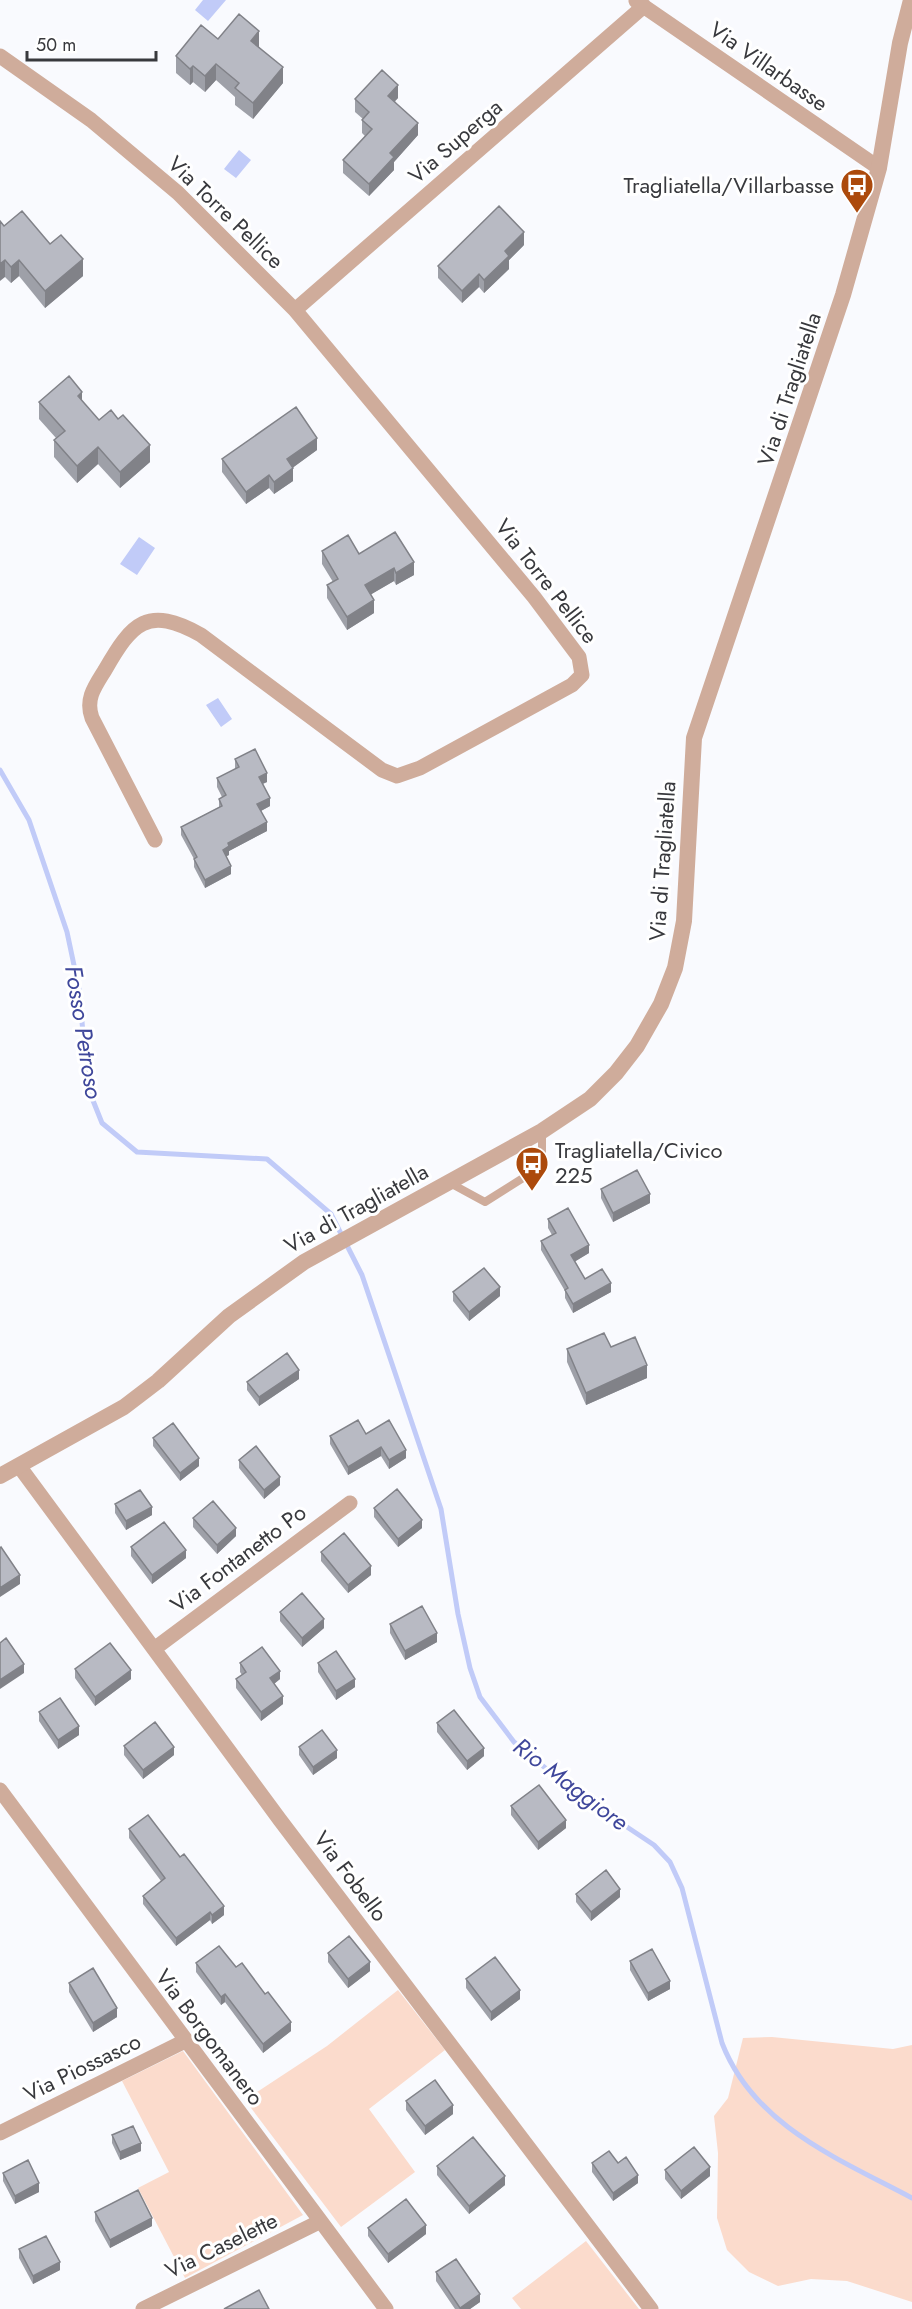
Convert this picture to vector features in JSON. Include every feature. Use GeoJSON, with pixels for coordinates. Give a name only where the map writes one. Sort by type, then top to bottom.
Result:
{"type":"FeatureCollection","features":[{"type":"Feature","properties":{"kind":"street","name":"Via di Tragliatella"},"geometry":{"type":"LineString","coordinates":[[0,1476],[105,1419],[142,1394],[249,1299],[325,1249],[542,1131],[590,1099],[616,1073],[637,1046],[661,1004],[675,968],[684,921],[694,738],[804,418],[843,295],[879,168],[900,43],[911,0]]}},
{"type":"Feature","properties":{"kind":"street","name":"Via Villarbasse"},"geometry":{"type":"LineString","coordinates":[[639,3],[879,168]]}},
{"type":"Feature","properties":{"kind":"street","name":"Via Superga"},"geometry":{"type":"LineString","coordinates":[[295,310],[639,3]]}},
{"type":"Feature","properties":{"kind":"street","name":"Via Torre Pellice"},"geometry":{"type":"LineString","coordinates":[[0,56],[91,120],[178,193],[295,310],[534,597],[579,657],[582,675],[572,685],[420,768],[403,775],[394,775],[382,770],[201,635],[183,625],[167,621],[142,624],[130,630],[122,640],[93,690],[89,706],[92,718],[155,840]]}},
{"type":"Feature","properties":{"kind":"street","name":"Via Fobello"},"geometry":{"type":"LineString","coordinates":[[19,1466],[651,2309]]}},
{"type":"Feature","properties":{"kind":"street","name":"Via Fontanetto Po"},"geometry":{"type":"LineString","coordinates":[[154,1649],[350,1503]]}},
{"type":"Feature","properties":{"kind":"street","name":"Via Borgomanero"},"geometry":{"type":"LineString","coordinates":[[0,1790],[319,2222],[386,2309]]}},
{"type":"Feature","properties":{"kind":"street","name":"Via Piossasco"},"geometry":{"type":"LineString","coordinates":[[0,2133],[185,2041]]}},
{"type":"Feature","properties":{"kind":"street","name":"Via Caselette"},"geometry":{"type":"LineString","coordinates":[[143,2309],[319,2222]]}},
{"type":"Feature","properties":{"kind":"lane"},"geometry":{"type":"LineString","coordinates":[[448,1182],[485,1202],[542,1166],[542,1131]]}},
{"type":"Feature","properties":{"kind":"shaded area"},"geometry":{"type":"Polygon","coordinates":[[[398,1990],[445,2050],[369,2109],[415,2172],[341,2227],[245,2100],[327,2046],[398,1990]]]}},
{"type":"Feature","properties":{"kind":"shaded area"},"geometry":{"type":"Polygon","coordinates":[[[772,2037],[893,2049],[912,2045],[912,2302],[847,2281],[811,2279],[778,2286],[749,2272],[727,2250],[717,2218],[718,2153],[714,2116],[728,2098],[743,2038],[772,2037]]]}},
{"type":"Feature","properties":{"kind":"shaded area"},"geometry":{"type":"Polygon","coordinates":[[[183,2051],[303,2215],[185,2278],[138,2188],[169,2172],[122,2081],[183,2051]]]}},
{"type":"Feature","properties":{"kind":"shaded area"},"geometry":{"type":"Polygon","coordinates":[[[586,2241],[639,2309],[521,2309],[512,2298],[586,2241]]]}},
{"type":"Feature","properties":{"kind":"water"},"geometry":{"type":"Polygon","coordinates":[[[203,0],[226,0],[208,21],[195,10],[203,0]]]}},
{"type":"Feature","properties":{"kind":"water"},"geometry":{"type":"Polygon","coordinates":[[[239,150],[251,160],[236,178],[224,169],[239,150]]]}},
{"type":"Feature","properties":{"kind":"water"},"geometry":{"type":"Polygon","coordinates":[[[139,537],[155,548],[137,575],[120,564],[139,537]]]}},
{"type":"Feature","properties":{"kind":"water"},"geometry":{"type":"Polygon","coordinates":[[[218,698],[232,719],[221,727],[206,705],[218,698]]]}},
{"type":"Feature","properties":{"kind":"building"},"geometry":{"type":"Polygon","coordinates":[[[239,14],[259,31],[251,41],[283,67],[253,103],[235,88],[239,83],[216,64],[205,76],[193,66],[190,69],[176,56],[201,25],[218,39],[239,14]]]}},
{"type":"Feature","properties":{"kind":"building"},"geometry":{"type":"Polygon","coordinates":[[[382,70],[398,85],[388,96],[418,123],[390,153],[394,157],[369,184],[343,160],[372,129],[362,120],[369,112],[355,99],[382,70]]]}},
{"type":"Feature","properties":{"kind":"building"},"geometry":{"type":"Polygon","coordinates":[[[499,206],[524,232],[505,251],[509,256],[484,280],[479,274],[462,291],[438,266],[499,206]]]}},
{"type":"Feature","properties":{"kind":"building"},"geometry":{"type":"Polygon","coordinates":[[[22,211],[50,244],[61,235],[83,259],[45,291],[19,260],[11,267],[5,260],[0,264],[0,221],[4,226],[22,211]]]}},
{"type":"Feature","properties":{"kind":"building"},"geometry":{"type":"Polygon","coordinates":[[[69,376],[82,392],[78,396],[99,420],[111,410],[118,419],[123,415],[150,445],[120,472],[98,447],[77,466],[54,440],[65,431],[39,402],[69,376]]]}},
{"type":"Feature","properties":{"kind":"building"},"geometry":{"type":"Polygon","coordinates":[[[296,407],[317,438],[287,459],[293,468],[274,482],[269,475],[246,492],[222,459],[296,407]]]}},
{"type":"Feature","properties":{"kind":"building"},"geometry":{"type":"Polygon","coordinates":[[[395,532],[414,562],[396,573],[394,568],[365,585],[374,600],[347,617],[327,585],[338,579],[322,551],[348,535],[359,554],[395,532]]]}},
{"type":"Feature","properties":{"kind":"building"},"geometry":{"type":"Polygon","coordinates":[[[255,749],[267,773],[259,777],[270,798],[257,804],[267,822],[228,843],[229,846],[223,850],[231,866],[205,880],[194,859],[197,857],[181,827],[222,806],[219,799],[226,795],[217,778],[239,767],[235,759],[255,749]]]}},
{"type":"Feature","properties":{"kind":"building"},"geometry":{"type":"Polygon","coordinates":[[[637,1170],[650,1194],[613,1213],[601,1189],[637,1170]]]}},
{"type":"Feature","properties":{"kind":"building"},"geometry":{"type":"Polygon","coordinates":[[[568,1208],[589,1245],[571,1255],[585,1279],[602,1269],[611,1283],[573,1304],[565,1290],[568,1288],[541,1241],[556,1233],[548,1219],[568,1208]]]}},
{"type":"Feature","properties":{"kind":"building"},"geometry":{"type":"Polygon","coordinates":[[[484,1268],[500,1287],[469,1312],[453,1292],[484,1268]]]}},
{"type":"Feature","properties":{"kind":"building"},"geometry":{"type":"Polygon","coordinates":[[[604,1333],[611,1347],[635,1337],[647,1365],[586,1393],[567,1349],[604,1333]]]}},
{"type":"Feature","properties":{"kind":"building"},"geometry":{"type":"Polygon","coordinates":[[[287,1353],[299,1370],[259,1397],[247,1382],[287,1353]]]}},
{"type":"Feature","properties":{"kind":"building"},"geometry":{"type":"Polygon","coordinates":[[[358,1420],[366,1434],[389,1420],[406,1450],[389,1460],[381,1447],[348,1467],[330,1436],[358,1420]]]}},
{"type":"Feature","properties":{"kind":"building"},"geometry":{"type":"Polygon","coordinates":[[[173,1423],[199,1458],[180,1473],[153,1438],[173,1423]]]}},
{"type":"Feature","properties":{"kind":"building"},"geometry":{"type":"Polygon","coordinates":[[[256,1446],[280,1477],[264,1490],[239,1460],[256,1446]]]}},
{"type":"Feature","properties":{"kind":"building"},"geometry":{"type":"Polygon","coordinates":[[[397,1489],[422,1520],[398,1539],[374,1508],[397,1489]]]}},
{"type":"Feature","properties":{"kind":"building"},"geometry":{"type":"Polygon","coordinates":[[[140,1490],[152,1507],[126,1521],[115,1504],[140,1490]]]}},
{"type":"Feature","properties":{"kind":"building"},"geometry":{"type":"Polygon","coordinates":[[[213,1501],[236,1528],[217,1545],[193,1518],[213,1501]]]}},
{"type":"Feature","properties":{"kind":"building"},"geometry":{"type":"Polygon","coordinates":[[[164,1522],[186,1550],[152,1575],[131,1547],[164,1522]]]}},
{"type":"Feature","properties":{"kind":"building"},"geometry":{"type":"Polygon","coordinates":[[[344,1533],[371,1566],[348,1585],[321,1552],[344,1533]]]}},
{"type":"Feature","properties":{"kind":"building"},"geometry":{"type":"Polygon","coordinates":[[[0,1548],[20,1575],[0,1588],[0,1548]]]}},
{"type":"Feature","properties":{"kind":"building"},"geometry":{"type":"Polygon","coordinates":[[[302,1593],[324,1619],[302,1638],[280,1612],[302,1593]]]}},
{"type":"Feature","properties":{"kind":"building"},"geometry":{"type":"Polygon","coordinates":[[[422,1606],[437,1633],[405,1651],[390,1624],[422,1606]]]}},
{"type":"Feature","properties":{"kind":"building"},"geometry":{"type":"Polygon","coordinates":[[[6,1638],[24,1664],[0,1680],[0,1643],[6,1638]]]}},
{"type":"Feature","properties":{"kind":"building"},"geometry":{"type":"Polygon","coordinates":[[[110,1643],[131,1670],[95,1697],[75,1669],[110,1643]]]}},
{"type":"Feature","properties":{"kind":"building"},"geometry":{"type":"Polygon","coordinates":[[[262,1647],[280,1671],[270,1678],[283,1696],[261,1712],[236,1679],[246,1672],[240,1663],[262,1647]]]}},
{"type":"Feature","properties":{"kind":"building"},"geometry":{"type":"Polygon","coordinates":[[[336,1651],[355,1679],[336,1691],[318,1663],[336,1651]]]}},
{"type":"Feature","properties":{"kind":"building"},"geometry":{"type":"Polygon","coordinates":[[[60,1698],[79,1726],[58,1740],[39,1712],[60,1698]]]}},
{"type":"Feature","properties":{"kind":"building"},"geometry":{"type":"Polygon","coordinates":[[[454,1710],[484,1748],[467,1761],[437,1723],[454,1710]]]}},
{"type":"Feature","properties":{"kind":"building"},"geometry":{"type":"Polygon","coordinates":[[[155,1722],[174,1747],[143,1770],[124,1746],[155,1722]]]}},
{"type":"Feature","properties":{"kind":"building"},"geometry":{"type":"Polygon","coordinates":[[[322,1730],[337,1750],[313,1767],[299,1747],[322,1730]]]}},
{"type":"Feature","properties":{"kind":"building"},"geometry":{"type":"Polygon","coordinates":[[[539,1785],[566,1820],[538,1842],[511,1806],[539,1785]]]}},
{"type":"Feature","properties":{"kind":"building"},"geometry":{"type":"Polygon","coordinates":[[[148,1815],[180,1857],[184,1854],[224,1906],[212,1915],[210,1912],[176,1938],[143,1896],[165,1878],[129,1829],[148,1815]]]}},
{"type":"Feature","properties":{"kind":"building"},"geometry":{"type":"Polygon","coordinates":[[[606,1870],[620,1889],[591,1912],[576,1894],[606,1870]]]}},
{"type":"Feature","properties":{"kind":"building"},"geometry":{"type":"Polygon","coordinates":[[[349,1936],[370,1962],[348,1979],[328,1953],[349,1936]]]}},
{"type":"Feature","properties":{"kind":"building"},"geometry":{"type":"Polygon","coordinates":[[[219,1946],[236,1967],[242,1963],[265,1994],[268,1992],[291,2022],[263,2044],[225,1994],[221,1997],[196,1963],[219,1946]]]}},
{"type":"Feature","properties":{"kind":"building"},"geometry":{"type":"Polygon","coordinates":[[[652,1949],[670,1981],[648,1993],[630,1961],[652,1949]]]}},
{"type":"Feature","properties":{"kind":"building"},"geometry":{"type":"Polygon","coordinates":[[[495,1957],[520,1990],[491,2012],[466,1979],[495,1957]]]}},
{"type":"Feature","properties":{"kind":"building"},"geometry":{"type":"Polygon","coordinates":[[[93,1968],[117,2008],[93,2023],[69,1983],[93,1968]]]}},
{"type":"Feature","properties":{"kind":"building"},"geometry":{"type":"Polygon","coordinates":[[[435,2080],[453,2105],[425,2126],[406,2101],[435,2080]]]}},
{"type":"Feature","properties":{"kind":"building"},"geometry":{"type":"Polygon","coordinates":[[[133,2126],[141,2143],[120,2152],[112,2135],[133,2126]]]}},
{"type":"Feature","properties":{"kind":"building"},"geometry":{"type":"Polygon","coordinates":[[[473,2137],[505,2176],[469,2206],[437,2166],[473,2137]]]}},
{"type":"Feature","properties":{"kind":"building"},"geometry":{"type":"Polygon","coordinates":[[[694,2147],[710,2167],[681,2191],[665,2170],[694,2147]]]}},
{"type":"Feature","properties":{"kind":"building"},"geometry":{"type":"Polygon","coordinates":[[[609,2151],[618,2163],[626,2157],[638,2175],[613,2193],[592,2163],[609,2151]]]}},
{"type":"Feature","properties":{"kind":"building"},"geometry":{"type":"Polygon","coordinates":[[[28,2160],[39,2183],[15,2196],[3,2173],[28,2160]]]}},
{"type":"Feature","properties":{"kind":"building"},"geometry":{"type":"Polygon","coordinates":[[[138,2190],[152,2218],[110,2240],[95,2212],[138,2190]]]}},
{"type":"Feature","properties":{"kind":"building"},"geometry":{"type":"Polygon","coordinates":[[[406,2199],[426,2225],[388,2254],[368,2228],[406,2199]]]}},
{"type":"Feature","properties":{"kind":"building"},"geometry":{"type":"Polygon","coordinates":[[[46,2236],[60,2262],[33,2276],[19,2249],[46,2236]]]}},
{"type":"Feature","properties":{"kind":"building"},"geometry":{"type":"Polygon","coordinates":[[[456,2259],[480,2294],[460,2308],[436,2272],[456,2259]]]}},
{"type":"Feature","properties":{"kind":"building"},"geometry":{"type":"Polygon","coordinates":[[[259,2290],[269,2309],[224,2309],[259,2290]]]}},
{"type":"Feature","properties":{"kind":"waterway","name":"Rio Maggiore"},"geometry":{"type":"LineString","coordinates":[[0,770],[29,820],[67,932],[79,989],[88,1088],[102,1123],[137,1152],[267,1159],[331,1214],[362,1275],[441,1509],[458,1614],[470,1668],[480,1697],[514,1742],[573,1791],[654,1845],[670,1862],[682,1888],[722,2043],[736,2072],[755,2097],[777,2118],[828,2154],[912,2198]]}},
{"type":"Feature","properties":{"kind":"place","name":"Tragliatella/Villarbasse"},"geometry":{"type":"Point","coordinates":[857,214]}},
{"type":"Feature","properties":{"kind":"place","name":"Tragliatella/Civico 225"},"geometry":{"type":"Point","coordinates":[532,1192]}},
{"type":"Feature","properties":{"kind":"water label","name":"Fosso Petroso"},"geometry":{"type":"Point","coordinates":[84,1032]}}]}
